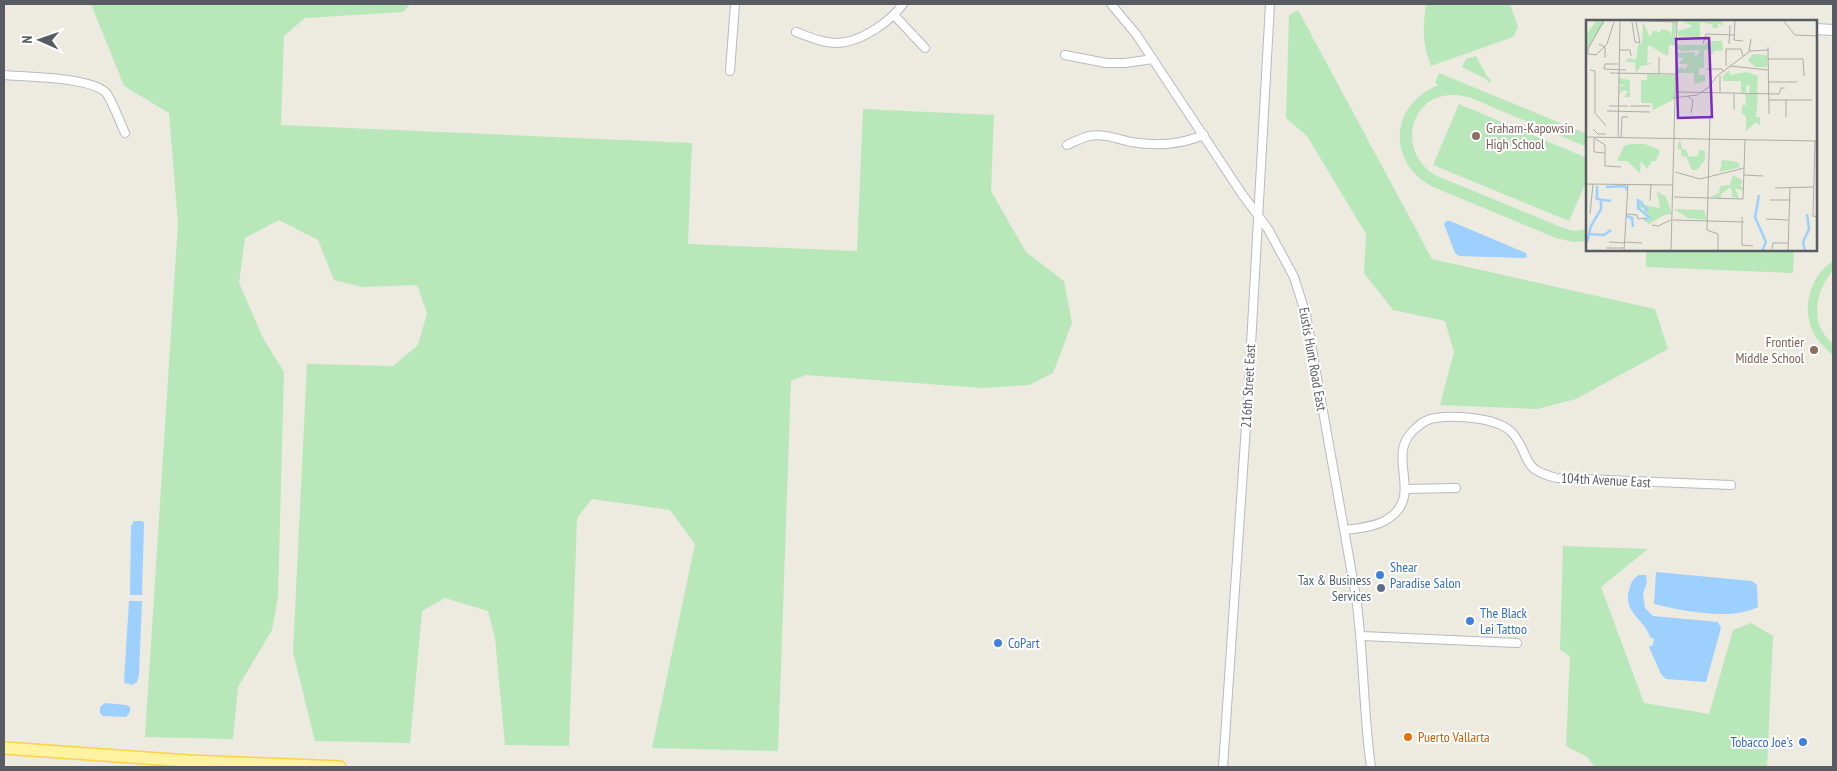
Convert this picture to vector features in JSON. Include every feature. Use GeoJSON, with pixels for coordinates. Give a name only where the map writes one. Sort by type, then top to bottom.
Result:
{"type":"FeatureCollection","features":[{"type":"Feature","properties":{"kind":"main road"},"geometry":{"type":"LineString","coordinates":[[4,748],[188,761],[340,767]]}},
{"type":"Feature","properties":{"kind":"street"},"geometry":{"type":"LineString","coordinates":[[730,71],[735,4]]}},
{"type":"Feature","properties":{"kind":"street"},"geometry":{"type":"LineString","coordinates":[[796,32],[821,41],[840,43],[868,33],[882,25],[903,4]]}},
{"type":"Feature","properties":{"kind":"street","name":"Eustis Hunt Road East"},"geometry":{"type":"LineString","coordinates":[[1111,4],[1136,34],[1268,229],[1288,264],[1301,295],[1345,530],[1362,636],[1365,723],[1370,767]]}},
{"type":"Feature","properties":{"kind":"street","name":"216th Street East"},"geometry":{"type":"LineString","coordinates":[[1223,767],[1248,390],[1270,4]]}},
{"type":"Feature","properties":{"kind":"street"},"geometry":{"type":"LineString","coordinates":[[894,15],[925,48]]}},
{"type":"Feature","properties":{"kind":"street"},"geometry":{"type":"LineString","coordinates":[[1817,29],[1833,30]]}},
{"type":"Feature","properties":{"kind":"street"},"geometry":{"type":"LineString","coordinates":[[1065,55],[1106,63],[1125,63],[1153,59]]}},
{"type":"Feature","properties":{"kind":"street"},"geometry":{"type":"LineString","coordinates":[[4,75],[81,82],[100,87],[106,93],[125,133]]}},
{"type":"Feature","properties":{"kind":"street"},"geometry":{"type":"LineString","coordinates":[[1067,145],[1089,136],[1102,136],[1133,142],[1171,144],[1204,135]]}},
{"type":"Feature","properties":{"kind":"street","name":"104th Avenue East"},"geometry":{"type":"LineString","coordinates":[[1345,530],[1386,521],[1397,511],[1403,501],[1405,489],[1401,462],[1403,445],[1413,430],[1426,421],[1435,418],[1459,418],[1499,423],[1508,428],[1514,435],[1526,461],[1532,468],[1546,476],[1574,479],[1731,485]]}},
{"type":"Feature","properties":{"kind":"street"},"geometry":{"type":"LineString","coordinates":[[1405,489],[1456,488]]}},
{"type":"Feature","properties":{"kind":"street"},"geometry":{"type":"LineString","coordinates":[[1362,636],[1517,643]]}},
{"type":"Feature","properties":{"kind":"green space"},"geometry":{"type":"Polygon","coordinates":[[[91,4],[410,4],[403,12],[305,18],[284,36],[281,125],[692,143],[688,244],[857,251],[863,109],[994,115],[991,191],[1026,252],[1064,281],[1072,323],[1053,373],[1029,385],[983,388],[806,375],[791,381],[778,751],[652,748],[695,544],[670,510],[592,499],[577,518],[569,746],[505,745],[495,638],[488,611],[445,598],[422,611],[410,743],[315,741],[293,652],[307,364],[393,366],[418,345],[427,313],[417,285],[362,287],[334,280],[318,240],[279,220],[245,238],[239,283],[263,338],[284,372],[278,597],[272,630],[238,687],[233,739],[145,737],[178,223],[169,113],[124,86],[91,4]]]}},
{"type":"Feature","properties":{"kind":"green space"},"geometry":{"type":"Polygon","coordinates":[[[1426,4],[1510,4],[1518,27],[1513,37],[1431,66],[1424,35],[1426,4]]]}},
{"type":"Feature","properties":{"kind":"green space"},"geometry":{"type":"Polygon","coordinates":[[[1298,10],[1432,259],[1655,309],[1668,349],[1576,399],[1537,409],[1440,405],[1454,352],[1445,321],[1393,310],[1364,273],[1366,234],[1307,136],[1286,118],[1289,15],[1298,10]]]}},
{"type":"Feature","properties":{"kind":"green space"},"geometry":{"type":"Polygon","coordinates":[[[1476,56],[1491,80],[1489,83],[1486,79],[1462,67],[1466,59],[1476,56]]]}},
{"type":"Feature","properties":{"kind":"green space"},"geometry":{"type":"Polygon","coordinates":[[[1439,73],[1586,134],[1586,147],[1473,99],[1456,95],[1440,97],[1427,103],[1418,114],[1413,126],[1412,140],[1416,154],[1424,166],[1437,176],[1561,227],[1573,231],[1586,229],[1586,241],[1573,242],[1556,238],[1433,187],[1418,176],[1407,163],[1401,149],[1400,134],[1403,119],[1410,106],[1422,94],[1438,85],[1435,83],[1439,73]]]}},
{"type":"Feature","properties":{"kind":"green space"},"geometry":{"type":"Polygon","coordinates":[[[1459,104],[1586,158],[1586,182],[1569,221],[1433,165],[1459,104]]]}},
{"type":"Feature","properties":{"kind":"green space"},"geometry":{"type":"Polygon","coordinates":[[[1646,251],[1794,251],[1793,273],[1646,267],[1646,251]]]}},
{"type":"Feature","properties":{"kind":"green space"},"geometry":{"type":"Polygon","coordinates":[[[1833,261],[1832,271],[1820,294],[1817,314],[1820,326],[1833,344],[1833,356],[1813,332],[1808,312],[1808,302],[1810,292],[1819,274],[1833,261]]]}},
{"type":"Feature","properties":{"kind":"green space"},"geometry":{"type":"Polygon","coordinates":[[[1563,546],[1648,549],[1601,587],[1644,703],[1709,714],[1733,630],[1751,623],[1773,636],[1767,767],[1595,767],[1587,757],[1566,746],[1570,656],[1560,650],[1563,546]]]}},
{"type":"Feature","properties":{"kind":"water"},"geometry":{"type":"Polygon","coordinates":[[[1446,221],[1526,253],[1527,257],[1459,256],[1455,253],[1444,224],[1446,221]]]}},
{"type":"Feature","properties":{"kind":"water"},"geometry":{"type":"Polygon","coordinates":[[[134,521],[142,521],[144,523],[142,595],[130,595],[131,526],[134,521]]]}},
{"type":"Feature","properties":{"kind":"water"},"geometry":{"type":"Polygon","coordinates":[[[1656,572],[1752,581],[1757,585],[1758,607],[1747,611],[1721,614],[1693,612],[1654,604],[1656,572]]]}},
{"type":"Feature","properties":{"kind":"water"},"geometry":{"type":"Polygon","coordinates":[[[1639,575],[1646,575],[1647,582],[1643,594],[1645,608],[1653,616],[1718,622],[1721,628],[1706,682],[1666,679],[1661,674],[1649,647],[1653,645],[1654,639],[1650,637],[1628,603],[1631,585],[1633,580],[1639,575]]]}},
{"type":"Feature","properties":{"kind":"water"},"geometry":{"type":"Polygon","coordinates":[[[129,601],[142,601],[139,674],[137,682],[132,685],[124,681],[129,601]]]}},
{"type":"Feature","properties":{"kind":"water"},"geometry":{"type":"Polygon","coordinates":[[[105,703],[126,705],[130,707],[130,712],[126,717],[103,716],[100,713],[100,707],[105,703]]]}},
{"type":"Feature","properties":{"kind":"place","name":"Graham-Kapowsin High School"},"geometry":{"type":"Point","coordinates":[1476,136]}},
{"type":"Feature","properties":{"kind":"place","name":"Frontier Middle School"},"geometry":{"type":"Point","coordinates":[1814,350]}},
{"type":"Feature","properties":{"kind":"place","name":"Shear Paradise Salon"},"geometry":{"type":"Point","coordinates":[1380,575]}},
{"type":"Feature","properties":{"kind":"place","name":"Tax & Business Services"},"geometry":{"type":"Point","coordinates":[1381,588]}},
{"type":"Feature","properties":{"kind":"place","name":"The Black Lei Tattoo"},"geometry":{"type":"Point","coordinates":[1470,621]}},
{"type":"Feature","properties":{"kind":"place","name":"CoPart"},"geometry":{"type":"Point","coordinates":[998,643]}},
{"type":"Feature","properties":{"kind":"place","name":"Puerto Vallarta"},"geometry":{"type":"Point","coordinates":[1408,737]}},
{"type":"Feature","properties":{"kind":"place","name":"Tobacco Joe's"},"geometry":{"type":"Point","coordinates":[1803,742]}}]}
